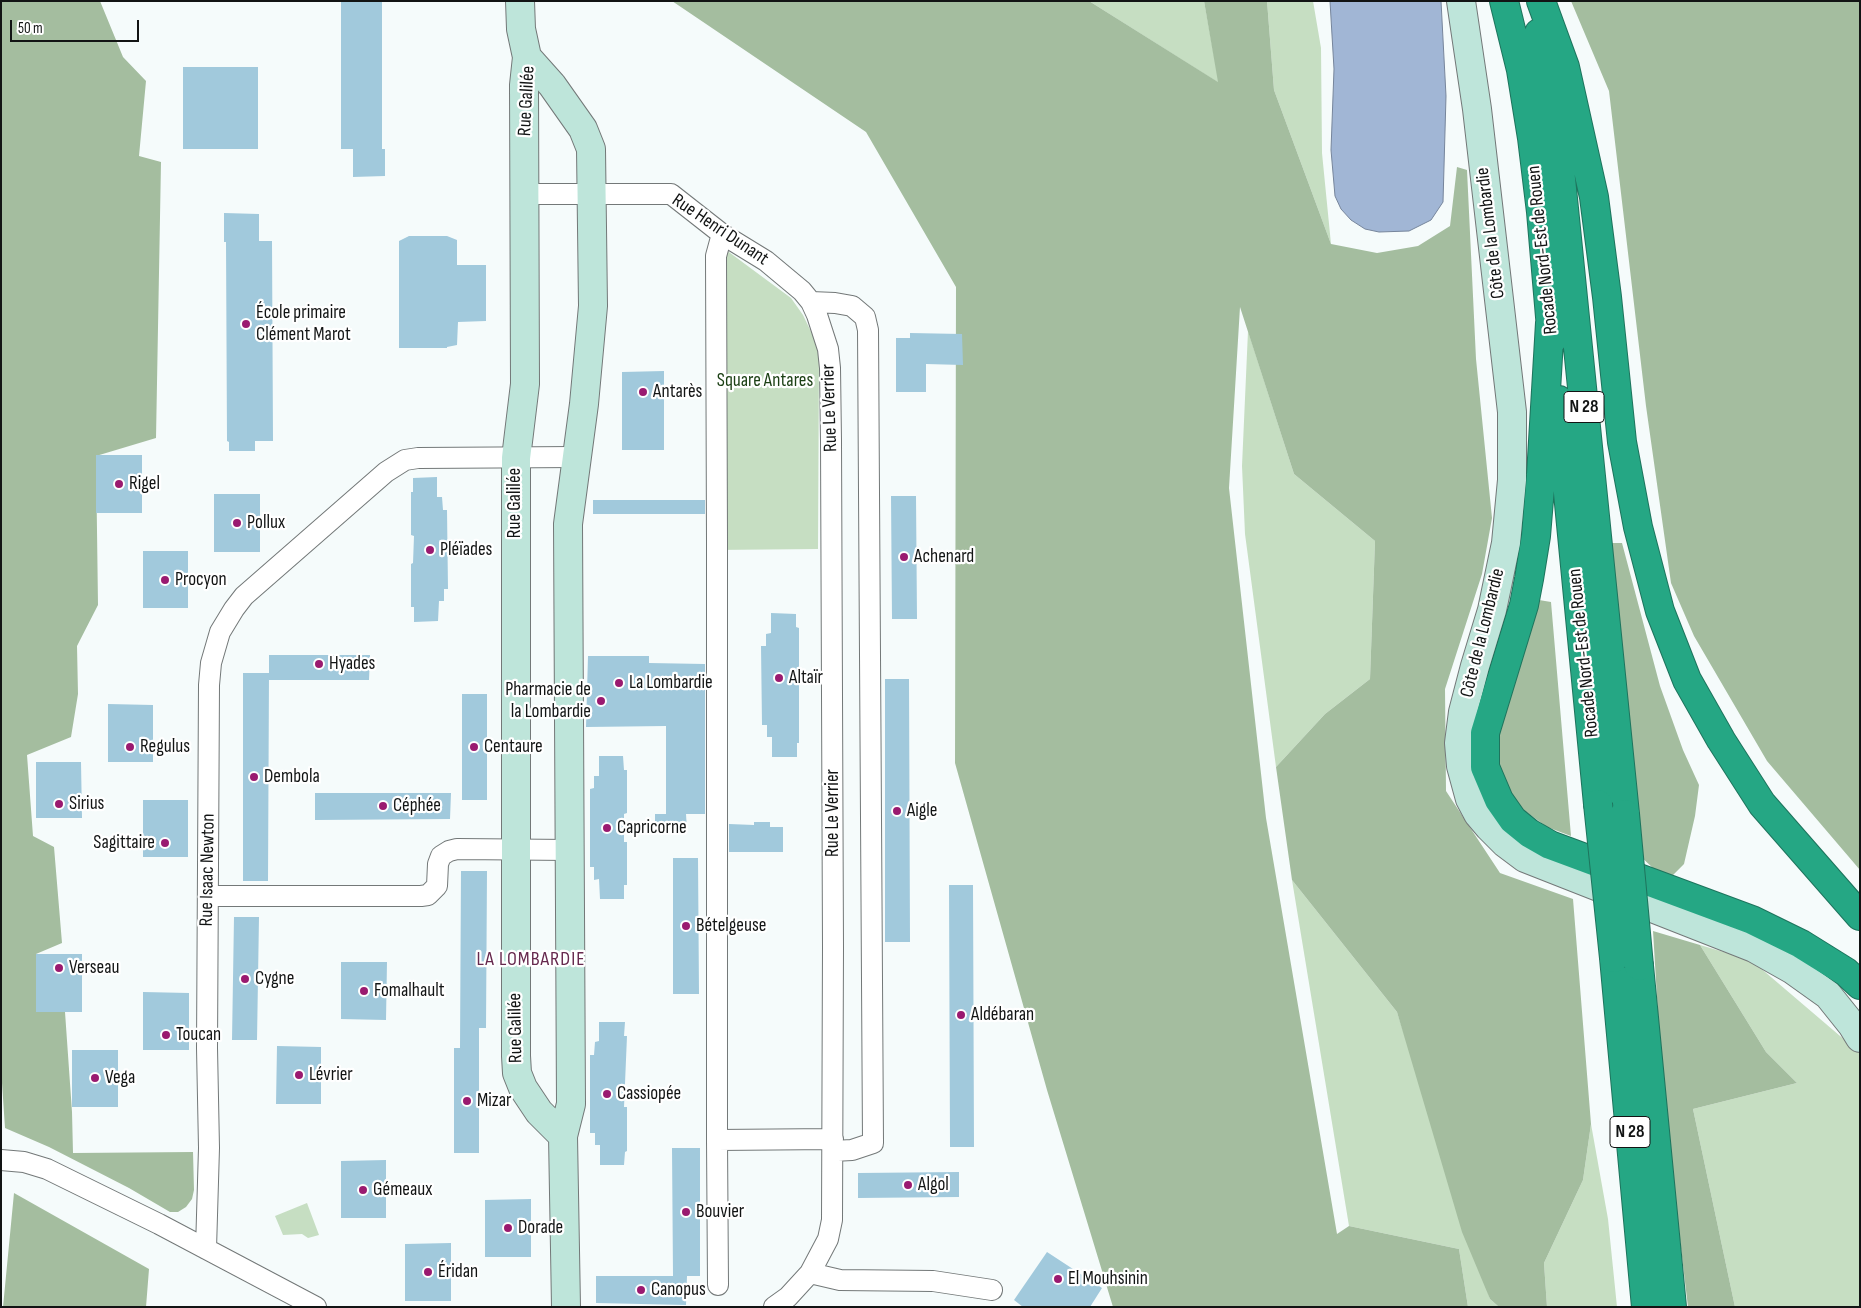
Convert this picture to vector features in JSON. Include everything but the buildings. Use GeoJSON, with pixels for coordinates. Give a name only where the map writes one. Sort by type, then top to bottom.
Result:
{"type":"FeatureCollection","features":[{"type":"Feature","properties":{"kind":"highway","name":"Rocade Nord-Est de Rouen"},"geometry":{"type":"LineString","coordinates":[[1504,1],[1521,70],[1532,138],[1541,212],[1550,323],[1598,804],[1626,962],[1672,1307]]}},
{"type":"Feature","properties":{"kind":"highway","name":"Rocade Nord-Est de Rouen"},"geometry":{"type":"LineString","coordinates":[[1531,1],[1548,82],[1559,159],[1625,814],[1626,962],[1646,1307]]}},
{"type":"Feature","properties":{"kind":"highway"},"geometry":{"type":"LineString","coordinates":[[1541,1],[1565,66],[1594,197],[1607,297],[1622,442],[1638,527],[1660,611],[1688,680],[1721,740],[1762,804],[1860,916]]}},
{"type":"Feature","properties":{"kind":"highway"},"geometry":{"type":"LineString","coordinates":[[1550,323],[1541,475],[1532,562],[1524,605],[1485,734],[1485,767],[1499,800],[1513,820],[1529,833],[1550,845],[1752,920],[1801,944],[1846,972],[1860,985]]}},
{"type":"Feature","properties":{"kind":"street"},"geometry":{"type":"LineString","coordinates":[[520,1],[522,38],[527,57]]}},
{"type":"Feature","properties":{"kind":"street","name":"Côte de la Lombardie"},"geometry":{"type":"LineString","coordinates":[[1461,1],[1477,109],[1512,422],[1512,480],[1506,543],[1492,610],[1463,712],[1460,743],[1462,766],[1470,799],[1478,814],[1489,827],[1505,843],[1525,858],[1754,948],[1793,970],[1828,995],[1860,1038]]}},
{"type":"Feature","properties":{"kind":"street","name":"Rue Galilée"},"geometry":{"type":"LineString","coordinates":[[527,57],[552,85],[588,138],[591,149],[593,306],[584,404],[568,531],[571,1104],[563,1136],[566,1307]]}},
{"type":"Feature","properties":{"kind":"street","name":"Rue Galilée"},"geometry":{"type":"LineString","coordinates":[[527,57],[524,85],[525,384],[516,458],[517,1073],[523,1088],[539,1112],[563,1136]]}},
{"type":"Feature","properties":{"kind":"street","name":"Rue Henri Dunant"},"geometry":{"type":"LineString","coordinates":[[524,194],[672,194],[722,234],[766,261],[790,280],[811,302]]}},
{"type":"Feature","properties":{"kind":"street"},"geometry":{"type":"LineString","coordinates":[[718,1285],[716,256],[722,234]]}},
{"type":"Feature","properties":{"kind":"street"},"geometry":{"type":"LineString","coordinates":[[717,1140],[833,1145],[852,1150],[873,1143],[868,330],[865,317],[852,306],[811,302]]}},
{"type":"Feature","properties":{"kind":"street","name":"Rue Le Verrier"},"geometry":{"type":"LineString","coordinates":[[774,1307],[788,1297],[810,1273],[828,1239],[832,1220],[830,368],[825,339],[811,302]]}},
{"type":"Feature","properties":{"kind":"street","name":"Rue Isaac Newton"},"geometry":{"type":"LineString","coordinates":[[206,1249],[209,1148],[207,1048],[209,686],[211,663],[220,632],[234,609],[254,586],[386,472],[405,460],[418,458],[576,458]]}},
{"type":"Feature","properties":{"kind":"street"},"geometry":{"type":"LineString","coordinates":[[208,896],[422,896],[428,895],[437,886],[438,864],[441,856],[449,851],[457,849],[570,850]]}},
{"type":"Feature","properties":{"kind":"street"},"geometry":{"type":"LineString","coordinates":[[1,1160],[24,1162],[47,1169],[316,1307]]}},
{"type":"Feature","properties":{"kind":"street"},"geometry":{"type":"LineString","coordinates":[[810,1273],[840,1280],[933,1281],[992,1290]]}},
{"type":"Feature","properties":{"kind":"green space"},"geometry":{"type":"Polygon","coordinates":[[[1,1],[100,1],[123,57],[146,81],[139,156],[161,162],[156,438],[96,456],[98,605],[77,646],[78,694],[71,737],[27,755],[33,836],[54,847],[62,943],[36,954],[36,1012],[65,1012],[73,1153],[193,1152],[194,1190],[192,1199],[186,1207],[178,1212],[170,1212],[129,1188],[49,1147],[5,1128],[1,1068],[1,1]]]}},
{"type":"Feature","properties":{"kind":"green space"},"geometry":{"type":"Polygon","coordinates":[[[672,1],[1089,1],[1218,82],[1204,1],[1267,1],[1274,90],[1331,244],[1377,253],[1418,246],[1450,226],[1457,167],[1467,170],[1476,359],[1492,518],[1482,574],[1445,689],[1446,791],[1500,873],[1573,899],[1591,1124],[1583,1180],[1544,1263],[1547,1307],[1499,1307],[1490,1299],[1462,1232],[1397,1012],[1292,880],[1276,767],[1325,714],[1370,679],[1375,541],[1294,474],[1240,307],[1229,488],[1266,818],[1337,1234],[1349,1226],[1459,1249],[1468,1307],[1113,1307],[1047,1090],[955,763],[956,287],[866,132],[672,1]]]}},
{"type":"Feature","properties":{"kind":"green space"},"geometry":{"type":"Polygon","coordinates":[[[1089,1],[1204,1],[1219,83],[1089,1]]]}},
{"type":"Feature","properties":{"kind":"green space"},"geometry":{"type":"Polygon","coordinates":[[[1267,1],[1313,1],[1321,48],[1322,153],[1331,244],[1274,90],[1267,1]]]}},
{"type":"Feature","properties":{"kind":"green space"},"geometry":{"type":"Polygon","coordinates":[[[1571,1],[1860,1],[1860,870],[1767,761],[1694,636],[1671,583],[1646,406],[1609,91],[1571,1]]]}},
{"type":"Feature","properties":{"kind":"green space","name":"Square Antares"},"geometry":{"type":"Polygon","coordinates":[[[722,247],[791,298],[803,315],[815,340],[819,356],[818,549],[713,550],[722,247]]]}},
{"type":"Feature","properties":{"kind":"green space"},"geometry":{"type":"Polygon","coordinates":[[[1248,331],[1294,474],[1375,541],[1370,679],[1325,714],[1276,767],[1245,534],[1242,466],[1248,331]]]}},
{"type":"Feature","properties":{"kind":"green space"},"geometry":{"type":"Polygon","coordinates":[[[1611,543],[1622,543],[1660,686],[1683,750],[1699,785],[1695,816],[1684,864],[1672,876],[1655,870],[1637,853],[1611,543]]]}},
{"type":"Feature","properties":{"kind":"green space"},"geometry":{"type":"Polygon","coordinates":[[[1533,599],[1551,602],[1571,836],[1547,827],[1518,806],[1502,786],[1495,754],[1497,718],[1533,599]]]}},
{"type":"Feature","properties":{"kind":"green space"},"geometry":{"type":"Polygon","coordinates":[[[1292,880],[1397,1012],[1490,1299],[1499,1307],[1468,1307],[1459,1249],[1349,1226],[1292,880]]]}},
{"type":"Feature","properties":{"kind":"green space"},"geometry":{"type":"Polygon","coordinates":[[[1653,931],[1700,945],[1766,1052],[1797,1083],[1693,1109],[1735,1307],[1688,1307],[1663,1097],[1653,931]]]}},
{"type":"Feature","properties":{"kind":"green space"},"geometry":{"type":"Polygon","coordinates":[[[1700,945],[1751,960],[1860,1053],[1860,1307],[1735,1307],[1693,1109],[1797,1083],[1766,1052],[1700,945]]]}},
{"type":"Feature","properties":{"kind":"green space"},"geometry":{"type":"Polygon","coordinates":[[[1591,1124],[1608,1219],[1617,1307],[1547,1307],[1544,1263],[1583,1180],[1591,1124]]]}},
{"type":"Feature","properties":{"kind":"green space"},"geometry":{"type":"Polygon","coordinates":[[[14,1193],[149,1269],[146,1307],[3,1307],[14,1193]]]}},
{"type":"Feature","properties":{"kind":"green space"},"geometry":{"type":"Polygon","coordinates":[[[307,1203],[319,1235],[308,1238],[302,1234],[283,1235],[275,1216],[307,1203]]]}},
{"type":"Feature","properties":{"kind":"water"},"geometry":{"type":"Polygon","coordinates":[[[1330,1],[1441,1],[1446,96],[1443,202],[1431,220],[1409,231],[1379,232],[1365,229],[1351,220],[1341,209],[1335,196],[1331,150],[1334,69],[1330,1]]]}},
{"type":"Feature","properties":{"kind":"place","name":"École primaire Clément Marot"},"geometry":{"type":"Point","coordinates":[246,324]}},
{"type":"Feature","properties":{"kind":"place","name":"Antarès"},"geometry":{"type":"Point","coordinates":[643,392]}},
{"type":"Feature","properties":{"kind":"place","name":"Rigel"},"geometry":{"type":"Point","coordinates":[119,484]}},
{"type":"Feature","properties":{"kind":"place","name":"Pollux"},"geometry":{"type":"Point","coordinates":[237,523]}},
{"type":"Feature","properties":{"kind":"place","name":"Pléïades"},"geometry":{"type":"Point","coordinates":[430,550]}},
{"type":"Feature","properties":{"kind":"place","name":"Achenard"},"geometry":{"type":"Point","coordinates":[904,557]}},
{"type":"Feature","properties":{"kind":"place","name":"Procyon"},"geometry":{"type":"Point","coordinates":[165,580]}},
{"type":"Feature","properties":{"kind":"place","name":"Hyades"},"geometry":{"type":"Point","coordinates":[319,664]}},
{"type":"Feature","properties":{"kind":"place","name":"Altaïr"},"geometry":{"type":"Point","coordinates":[779,678]}},
{"type":"Feature","properties":{"kind":"place","name":"La Lombardie"},"geometry":{"type":"Point","coordinates":[619,683]}},
{"type":"Feature","properties":{"kind":"place","name":"Pharmacie de la Lombardie"},"geometry":{"type":"Point","coordinates":[601,701]}},
{"type":"Feature","properties":{"kind":"place","name":"Regulus"},"geometry":{"type":"Point","coordinates":[130,747]}},
{"type":"Feature","properties":{"kind":"place","name":"Centaure"},"geometry":{"type":"Point","coordinates":[474,747]}},
{"type":"Feature","properties":{"kind":"place","name":"Dembola"},"geometry":{"type":"Point","coordinates":[254,777]}},
{"type":"Feature","properties":{"kind":"place","name":"Sirius"},"geometry":{"type":"Point","coordinates":[59,804]}},
{"type":"Feature","properties":{"kind":"place","name":"Céphée"},"geometry":{"type":"Point","coordinates":[383,806]}},
{"type":"Feature","properties":{"kind":"place","name":"Aigle"},"geometry":{"type":"Point","coordinates":[897,811]}},
{"type":"Feature","properties":{"kind":"place","name":"Capricorne"},"geometry":{"type":"Point","coordinates":[607,828]}},
{"type":"Feature","properties":{"kind":"place","name":"Sagittaire"},"geometry":{"type":"Point","coordinates":[165,843]}},
{"type":"Feature","properties":{"kind":"place","name":"Bételgeuse"},"geometry":{"type":"Point","coordinates":[686,926]}},
{"type":"Feature","properties":{"kind":"place","name":"Verseau"},"geometry":{"type":"Point","coordinates":[59,968]}},
{"type":"Feature","properties":{"kind":"place","name":"Cygne"},"geometry":{"type":"Point","coordinates":[245,979]}},
{"type":"Feature","properties":{"kind":"place","name":"Fomalhault"},"geometry":{"type":"Point","coordinates":[364,991]}},
{"type":"Feature","properties":{"kind":"place","name":"Aldébaran"},"geometry":{"type":"Point","coordinates":[961,1015]}},
{"type":"Feature","properties":{"kind":"place","name":"Toucan"},"geometry":{"type":"Point","coordinates":[166,1035]}},
{"type":"Feature","properties":{"kind":"place","name":"Lévrier"},"geometry":{"type":"Point","coordinates":[299,1075]}},
{"type":"Feature","properties":{"kind":"place","name":"Vega"},"geometry":{"type":"Point","coordinates":[95,1078]}},
{"type":"Feature","properties":{"kind":"place","name":"Cassiopée"},"geometry":{"type":"Point","coordinates":[607,1094]}},
{"type":"Feature","properties":{"kind":"place","name":"Mizar"},"geometry":{"type":"Point","coordinates":[467,1101]}},
{"type":"Feature","properties":{"kind":"place","name":"Algol"},"geometry":{"type":"Point","coordinates":[908,1185]}},
{"type":"Feature","properties":{"kind":"place","name":"Gémeaux"},"geometry":{"type":"Point","coordinates":[363,1190]}},
{"type":"Feature","properties":{"kind":"place","name":"Bouvier"},"geometry":{"type":"Point","coordinates":[686,1212]}},
{"type":"Feature","properties":{"kind":"place","name":"Dorade"},"geometry":{"type":"Point","coordinates":[508,1228]}},
{"type":"Feature","properties":{"kind":"place","name":"Éridan"},"geometry":{"type":"Point","coordinates":[428,1272]}},
{"type":"Feature","properties":{"kind":"place","name":"El Mouhsinin"},"geometry":{"type":"Point","coordinates":[1058,1279]}},
{"type":"Feature","properties":{"kind":"place","name":"Canopus"},"geometry":{"type":"Point","coordinates":[641,1290]}},
{"type":"Feature","properties":{"kind":"district","name":"LA LOMBARDIE"},"geometry":{"type":"Point","coordinates":[531,960]}}]}
